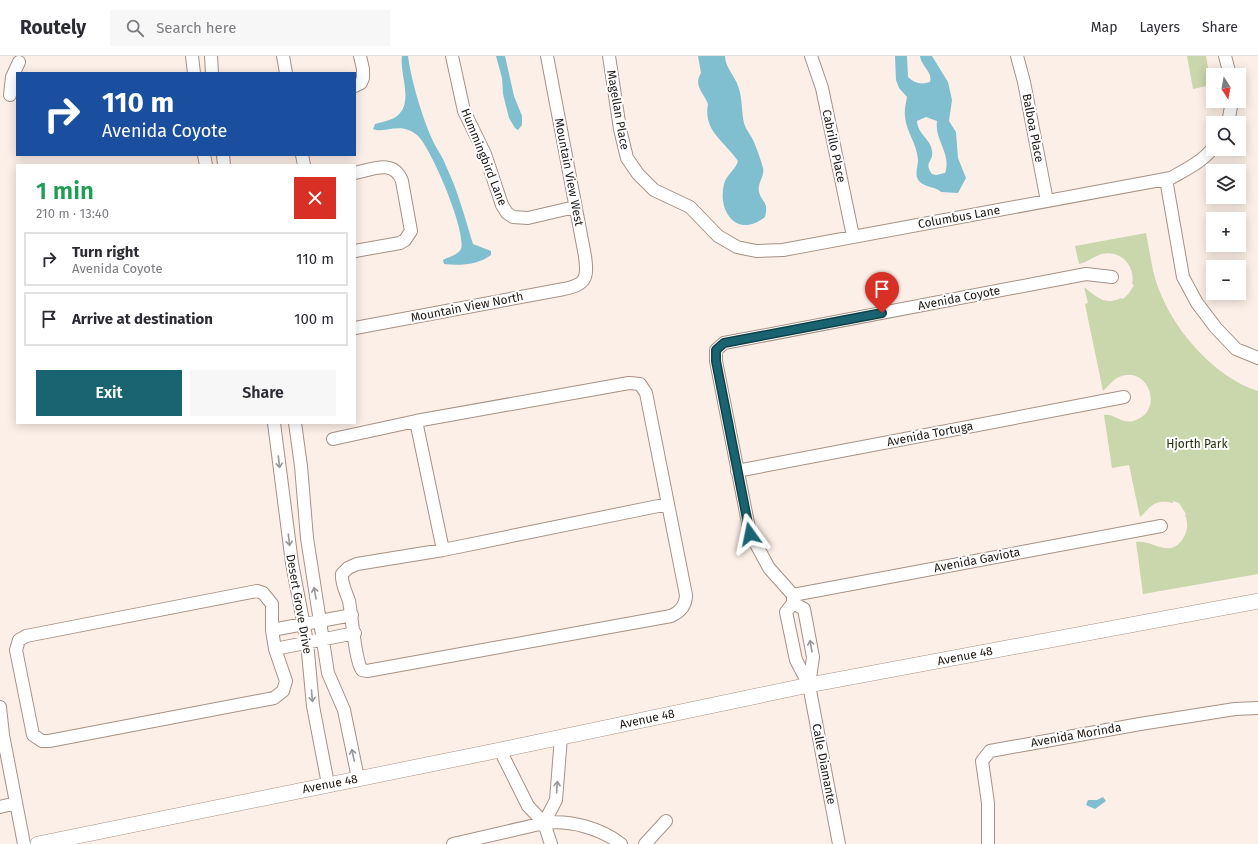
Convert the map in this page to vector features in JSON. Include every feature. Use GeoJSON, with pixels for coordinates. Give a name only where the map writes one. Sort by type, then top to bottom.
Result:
{"type":"FeatureCollection","features":[{"type":"Feature","properties":{"kind":"main road","name":"Avenue 48"},"geometry":{"type":"LineString","coordinates":[[38,844],[500,750],[809,685],[1258,601]]}},
{"type":"Feature","properties":{"kind":"street"},"geometry":{"type":"LineString","coordinates":[[192,56],[194,72]]}},
{"type":"Feature","properties":{"kind":"street"},"geometry":{"type":"LineString","coordinates":[[211,56],[212,72]]}},
{"type":"Feature","properties":{"kind":"street"},"geometry":{"type":"LineString","coordinates":[[283,56],[286,72]]}},
{"type":"Feature","properties":{"kind":"street"},"geometry":{"type":"LineString","coordinates":[[356,86],[361,83],[363,78],[360,56]]}},
{"type":"Feature","properties":{"kind":"street","name":"Hummingbird Lane"},"geometry":{"type":"LineString","coordinates":[[452,56],[464,111],[485,154],[502,205],[507,213],[512,217],[528,218],[576,207]]}},
{"type":"Feature","properties":{"kind":"street","name":"Mountain View West"},"geometry":{"type":"LineString","coordinates":[[547,56],[586,266],[584,282],[579,285]]}},
{"type":"Feature","properties":{"kind":"street","name":"Magellan Place"},"geometry":{"type":"LineString","coordinates":[[609,56],[620,129],[627,158],[638,174],[654,190],[690,207],[704,220]]}},
{"type":"Feature","properties":{"kind":"street","name":"Cabrillo Place"},"geometry":{"type":"LineString","coordinates":[[811,56],[822,88],[853,236]]}},
{"type":"Feature","properties":{"kind":"street","name":"Balboa Place"},"geometry":{"type":"LineString","coordinates":[[1017,56],[1024,82],[1047,201]]}},
{"type":"Feature","properties":{"kind":"street"},"geometry":{"type":"LineString","coordinates":[[1225,56],[1228,68]]}},
{"type":"Feature","properties":{"kind":"street"},"geometry":{"type":"LineString","coordinates":[[10,95],[12,77],[19,62]]}},
{"type":"Feature","properties":{"kind":"street"},"geometry":{"type":"LineString","coordinates":[[0,80],[12,77]]}},
{"type":"Feature","properties":{"kind":"street","name":"Columbus Lane"},"geometry":{"type":"LineString","coordinates":[[704,220],[718,236],[737,246],[756,250],[783,250],[1166,179],[1189,168],[1206,155]]}},
{"type":"Feature","properties":{"kind":"street"},"geometry":{"type":"LineString","coordinates":[[356,173],[386,167],[396,170],[402,181],[411,231],[406,240],[400,243],[356,251]]}},
{"type":"Feature","properties":{"kind":"street"},"geometry":{"type":"LineString","coordinates":[[1166,179],[1183,277],[1196,303],[1216,328],[1236,349],[1258,358]]}},
{"type":"Feature","properties":{"kind":"street","name":"Avenida Coyote"},"geometry":{"type":"LineString","coordinates":[[737,471],[716,361],[716,350],[724,343],[1086,274],[1112,277]]}},
{"type":"Feature","properties":{"kind":"street","name":"Mountain View North"},"geometry":{"type":"LineString","coordinates":[[356,328],[579,285]]}},
{"type":"Feature","properties":{"kind":"street"},"geometry":{"type":"LineString","coordinates":[[332,439],[416,421],[629,383],[640,384],[646,393],[668,504],[686,595],[685,605],[682,609],[671,616],[375,671],[362,670],[359,666],[352,615],[342,578],[344,571],[348,568],[357,564],[443,550],[668,504]]}},
{"type":"Feature","properties":{"kind":"street","name":"Avenida Tortuga"},"geometry":{"type":"LineString","coordinates":[[737,471],[1124,397]]}},
{"type":"Feature","properties":{"kind":"street"},"geometry":{"type":"LineString","coordinates":[[416,421],[443,550]]}},
{"type":"Feature","properties":{"kind":"street","name":"Desert Grove Drive"},"geometry":{"type":"LineString","coordinates":[[274,424],[292,563],[307,642],[313,706],[328,784]]}},
{"type":"Feature","properties":{"kind":"street","name":"Desert Grove Drive"},"geometry":{"type":"LineString","coordinates":[[295,424],[301,466],[307,538],[328,673],[344,710],[358,778]]}},
{"type":"Feature","properties":{"kind":"street"},"geometry":{"type":"LineString","coordinates":[[737,471],[750,534],[769,568],[793,599],[804,609],[813,657],[809,685]]}},
{"type":"Feature","properties":{"kind":"street","name":"Avenida Gaviota"},"geometry":{"type":"LineString","coordinates":[[793,599],[1161,526]]}},
{"type":"Feature","properties":{"kind":"street"},"geometry":{"type":"LineString","coordinates":[[257,591],[263,592],[272,604],[272,630],[275,648],[278,662],[286,681],[283,691],[274,698],[49,741],[42,741],[33,735],[16,650],[19,640],[26,636],[257,591]]}},
{"type":"Feature","properties":{"kind":"street"},"geometry":{"type":"LineString","coordinates":[[793,599],[786,612],[796,660],[809,685]]}},
{"type":"Feature","properties":{"kind":"street"},"geometry":{"type":"LineString","coordinates":[[272,630],[352,615]]}},
{"type":"Feature","properties":{"kind":"street"},"geometry":{"type":"LineString","coordinates":[[275,648],[355,633]]}},
{"type":"Feature","properties":{"kind":"street"},"geometry":{"type":"LineString","coordinates":[[311,676],[328,673]]}},
{"type":"Feature","properties":{"kind":"street","name":"Calle Diamante"},"geometry":{"type":"LineString","coordinates":[[809,685],[839,844]]}},
{"type":"Feature","properties":{"kind":"street"},"geometry":{"type":"LineString","coordinates":[[0,707],[24,844]]}},
{"type":"Feature","properties":{"kind":"street","name":"Avenida Morinda"},"geometry":{"type":"LineString","coordinates":[[988,844],[988,803],[982,761],[990,751],[1140,724],[1234,709],[1258,708]]}},
{"type":"Feature","properties":{"kind":"street"},"geometry":{"type":"LineString","coordinates":[[544,823],[556,800],[561,737]]}},
{"type":"Feature","properties":{"kind":"street"},"geometry":{"type":"LineString","coordinates":[[500,750],[528,806],[544,823],[551,844]]}},
{"type":"Feature","properties":{"kind":"street"},"geometry":{"type":"LineString","coordinates":[[0,806],[16,803]]}},
{"type":"Feature","properties":{"kind":"street"},"geometry":{"type":"LineString","coordinates":[[453,844],[544,823],[559,821],[608,834],[621,844]]}},
{"type":"Feature","properties":{"kind":"street"},"geometry":{"type":"LineString","coordinates":[[645,844],[666,821]]}},
{"type":"Feature","properties":{"kind":"green space"},"geometry":{"type":"Polygon","coordinates":[[[1187,56],[1206,56],[1208,68],[1206,68],[1206,86],[1193,89],[1187,56]]]}},
{"type":"Feature","properties":{"kind":"green space","name":"Hjorth Park"},"geometry":{"type":"Polygon","coordinates":[[[1146,233],[1157,285],[1176,323],[1199,352],[1213,365],[1242,385],[1258,391],[1258,574],[1143,594],[1136,542],[1149,543],[1167,548],[1179,544],[1186,531],[1186,514],[1179,503],[1173,501],[1173,503],[1162,502],[1154,504],[1140,517],[1129,465],[1112,468],[1104,415],[1112,416],[1123,421],[1136,420],[1145,414],[1150,407],[1151,398],[1149,390],[1144,382],[1138,377],[1129,375],[1117,378],[1103,391],[1085,304],[1088,303],[1084,287],[1106,301],[1121,298],[1123,299],[1134,285],[1132,284],[1132,271],[1126,261],[1121,257],[1109,253],[1096,256],[1079,264],[1075,246],[1146,233]]]}},
{"type":"Feature","properties":{"kind":"water"},"geometry":{"type":"Polygon","coordinates":[[[402,56],[408,56],[418,100],[425,122],[454,185],[473,244],[491,251],[491,255],[480,261],[462,265],[444,264],[443,260],[461,249],[459,226],[439,172],[431,155],[417,135],[411,131],[399,128],[382,130],[373,129],[375,124],[394,118],[401,112],[404,106],[405,89],[402,56]]]}},
{"type":"Feature","properties":{"kind":"water"},"geometry":{"type":"Polygon","coordinates":[[[496,56],[505,56],[514,96],[522,116],[522,125],[518,130],[509,118],[503,94],[502,78],[496,56]]]}},
{"type":"Feature","properties":{"kind":"water"},"geometry":{"type":"Polygon","coordinates":[[[698,56],[725,56],[728,68],[738,86],[741,96],[744,123],[754,142],[763,168],[759,192],[766,205],[766,212],[765,217],[755,223],[746,225],[738,224],[727,213],[724,204],[724,184],[738,161],[712,129],[707,113],[708,104],[698,82],[701,73],[698,56]]]}},
{"type":"Feature","properties":{"kind":"water"},"geometry":{"type":"Polygon","coordinates":[[[895,56],[907,56],[908,77],[918,83],[930,82],[930,75],[922,63],[920,56],[932,56],[948,82],[952,100],[949,121],[956,132],[958,158],[966,178],[958,193],[941,192],[924,185],[919,181],[916,174],[918,160],[917,154],[907,127],[905,116],[907,97],[899,88],[896,80],[895,56]],[[926,117],[917,121],[920,130],[929,143],[932,151],[932,158],[928,167],[929,170],[932,174],[936,175],[945,173],[947,166],[945,153],[938,134],[937,121],[926,117]]]}},
{"type":"Feature","properties":{"kind":"water"},"geometry":{"type":"Polygon","coordinates":[[[1103,797],[1106,801],[1095,809],[1086,805],[1088,800],[1097,800],[1103,797]]]}},
{"type":"Feature","properties":{"kind":"route"},"geometry":{"type":"LineString","coordinates":[[750,534],[716,361],[716,350],[724,343],[882,313]]}}]}
